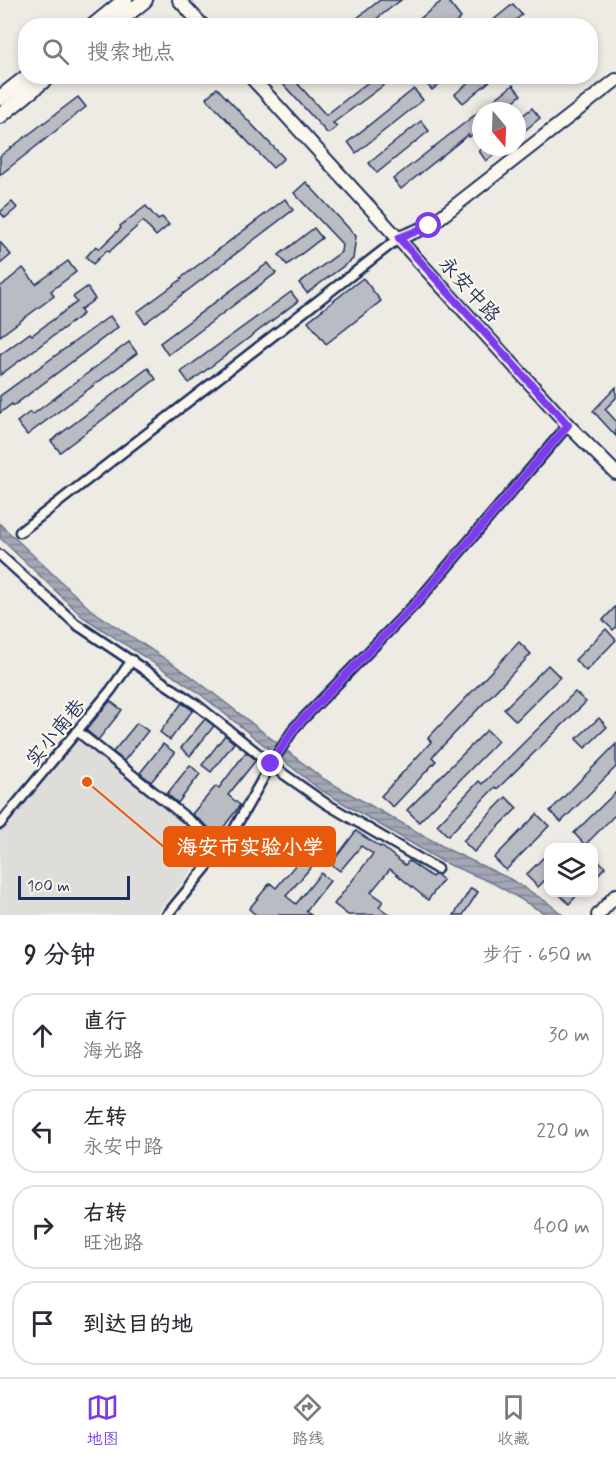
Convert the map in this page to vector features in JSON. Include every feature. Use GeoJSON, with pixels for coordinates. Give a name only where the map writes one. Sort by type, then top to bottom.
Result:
{"type":"FeatureCollection","features":[{"type":"Feature","properties":{"kind":"main road"},"geometry":{"type":"LineString","coordinates":[[103,18],[125,0]]}},
{"type":"Feature","properties":{"kind":"main road"},"geometry":{"type":"LineString","coordinates":[[123,18],[145,0]]}},
{"type":"Feature","properties":{"kind":"main road"},"geometry":{"type":"LineString","coordinates":[[0,98],[18,84]]}},
{"type":"Feature","properties":{"kind":"main road"},"geometry":{"type":"LineString","coordinates":[[0,116],[39,84]]}},
{"type":"Feature","properties":{"kind":"street"},"geometry":{"type":"LineString","coordinates":[[179,0],[196,18]]}},
{"type":"Feature","properties":{"kind":"street"},"geometry":{"type":"LineString","coordinates":[[20,532],[399,238],[429,226],[616,80]]}},
{"type":"Feature","properties":{"kind":"street","name":"永安中路"},"geometry":{"type":"LineString","coordinates":[[257,84],[568,425],[616,473]]}},
{"type":"Feature","properties":{"kind":"street"},"geometry":{"type":"LineString","coordinates":[[167,915],[224,847],[271,764],[295,727],[418,601],[568,425]]}},
{"type":"Feature","properties":{"kind":"street"},"geometry":{"type":"LineString","coordinates":[[0,555],[76,624],[197,705],[271,764],[325,803],[437,869]]}},
{"type":"Feature","properties":{"kind":"street","name":"实小南巷"},"geometry":{"type":"LineString","coordinates":[[0,824],[111,690],[132,660]]}},
{"type":"Feature","properties":{"kind":"street"},"geometry":{"type":"LineString","coordinates":[[77,731],[224,847]]}},
{"type":"Feature","properties":{"kind":"street"},"geometry":{"type":"LineString","coordinates":[[598,915],[616,896]]}},
{"type":"Feature","properties":{"kind":"shaded area"},"geometry":{"type":"Polygon","coordinates":[[[0,524],[90,609],[191,676],[322,778],[449,850],[510,879],[563,915],[547,915],[493,883],[445,863],[319,789],[195,690],[83,617],[0,538],[0,524]]]}},
{"type":"Feature","properties":{"kind":"shaded area"},"geometry":{"type":"Polygon","coordinates":[[[77,735],[212,845],[155,915],[0,915],[0,829],[77,735]]]}},
{"type":"Feature","properties":{"kind":"building"},"geometry":{"type":"Polygon","coordinates":[[[380,0],[401,0],[377,18],[357,18],[380,0]]]}},
{"type":"Feature","properties":{"kind":"building"},"geometry":{"type":"Polygon","coordinates":[[[443,0],[447,0],[461,18],[421,18],[443,0]]]}},
{"type":"Feature","properties":{"kind":"building"},"geometry":{"type":"Polygon","coordinates":[[[513,4],[522,15],[518,18],[496,18],[513,4]]]}},
{"type":"Feature","properties":{"kind":"building"},"geometry":{"type":"Polygon","coordinates":[[[283,84],[298,84],[326,115],[366,84],[385,84],[333,123],[337,127],[328,134],[283,84]]]}},
{"type":"Feature","properties":{"kind":"building"},"geometry":{"type":"Polygon","coordinates":[[[427,84],[439,84],[432,90],[427,84]]]}},
{"type":"Feature","properties":{"kind":"building"},"geometry":{"type":"Polygon","coordinates":[[[467,84],[486,84],[463,103],[455,94],[467,84]]]}},
{"type":"Feature","properties":{"kind":"building"},"geometry":{"type":"Polygon","coordinates":[[[513,85],[521,95],[513,102],[491,102],[513,85]]]}},
{"type":"Feature","properties":{"kind":"building"},"geometry":{"type":"Polygon","coordinates":[[[217,88],[284,158],[273,168],[206,98],[217,88]]]}},
{"type":"Feature","properties":{"kind":"building"},"geometry":{"type":"Polygon","coordinates":[[[414,89],[423,100],[356,153],[348,142],[414,89]]]}},
{"type":"Feature","properties":{"kind":"building"},"geometry":{"type":"Polygon","coordinates":[[[78,97],[86,107],[0,175],[0,156],[78,97]]]}},
{"type":"Feature","properties":{"kind":"building"},"geometry":{"type":"Polygon","coordinates":[[[532,108],[540,118],[526,130],[526,113],[532,108]]]}},
{"type":"Feature","properties":{"kind":"building"},"geometry":{"type":"Polygon","coordinates":[[[472,117],[472,135],[469,137],[468,135],[401,189],[393,179],[472,117]]]}},
{"type":"Feature","properties":{"kind":"building"},"geometry":{"type":"Polygon","coordinates":[[[421,121],[429,131],[377,173],[369,163],[421,121]]]}},
{"type":"Feature","properties":{"kind":"building"},"geometry":{"type":"Polygon","coordinates":[[[482,156],[492,156],[486,161],[482,156]]]}},
{"type":"Feature","properties":{"kind":"building"},"geometry":{"type":"Polygon","coordinates":[[[306,182],[356,236],[353,259],[307,293],[299,283],[341,252],[342,244],[294,193],[306,182]]]}},
{"type":"Feature","properties":{"kind":"building"},"geometry":{"type":"Polygon","coordinates":[[[285,199],[293,210],[145,323],[137,312],[285,199]]]}},
{"type":"Feature","properties":{"kind":"building"},"geometry":{"type":"Polygon","coordinates":[[[12,202],[17,208],[5,218],[0,212],[12,202]]]}},
{"type":"Feature","properties":{"kind":"building"},"geometry":{"type":"Polygon","coordinates":[[[146,206],[158,220],[162,217],[169,225],[156,236],[143,221],[93,264],[86,257],[96,246],[99,249],[121,228],[120,226],[146,206]]]}},
{"type":"Feature","properties":{"kind":"building"},"geometry":{"type":"Polygon","coordinates":[[[314,228],[322,238],[287,265],[279,255],[314,228]]]}},
{"type":"Feature","properties":{"kind":"building"},"geometry":{"type":"Polygon","coordinates":[[[0,242],[11,255],[0,264],[0,242]]]}},
{"type":"Feature","properties":{"kind":"building"},"geometry":{"type":"Polygon","coordinates":[[[68,261],[76,272],[51,291],[54,296],[0,336],[0,287],[23,268],[36,284],[68,261]]]}},
{"type":"Feature","properties":{"kind":"building"},"geometry":{"type":"Polygon","coordinates":[[[268,263],[276,273],[168,355],[160,343],[268,263]]]}},
{"type":"Feature","properties":{"kind":"building"},"geometry":{"type":"Polygon","coordinates":[[[363,278],[381,301],[326,344],[308,321],[363,278]]]}},
{"type":"Feature","properties":{"kind":"building"},"geometry":{"type":"Polygon","coordinates":[[[87,287],[95,299],[80,310],[83,314],[0,375],[0,355],[77,302],[73,297],[87,287]]]}},
{"type":"Feature","properties":{"kind":"building"},"geometry":{"type":"Polygon","coordinates":[[[291,292],[298,301],[189,383],[181,372],[291,292]]]}},
{"type":"Feature","properties":{"kind":"building"},"geometry":{"type":"Polygon","coordinates":[[[110,316],[118,327],[13,406],[12,404],[0,413],[0,396],[110,316]]]}},
{"type":"Feature","properties":{"kind":"building"},"geometry":{"type":"Polygon","coordinates":[[[129,342],[137,353],[27,435],[17,422],[30,412],[32,415],[129,342]]]}},
{"type":"Feature","properties":{"kind":"building"},"geometry":{"type":"Polygon","coordinates":[[[148,368],[156,379],[60,452],[51,441],[148,368]]]}},
{"type":"Feature","properties":{"kind":"building"},"geometry":{"type":"Polygon","coordinates":[[[616,387],[616,398],[605,409],[616,421],[616,436],[593,411],[616,387]]]}},
{"type":"Feature","properties":{"kind":"building"},"geometry":{"type":"Polygon","coordinates":[[[616,606],[616,627],[613,630],[603,620],[616,606]]]}},
{"type":"Feature","properties":{"kind":"building"},"geometry":{"type":"Polygon","coordinates":[[[606,629],[616,640],[586,671],[575,660],[606,629]]]}},
{"type":"Feature","properties":{"kind":"building"},"geometry":{"type":"Polygon","coordinates":[[[519,642],[531,654],[432,757],[436,761],[393,807],[381,796],[431,742],[428,738],[519,642]]]}},
{"type":"Feature","properties":{"kind":"building"},"geometry":{"type":"Polygon","coordinates":[[[548,665],[560,677],[516,721],[504,709],[548,665]]]}},
{"type":"Feature","properties":{"kind":"building"},"geometry":{"type":"Polygon","coordinates":[[[575,692],[586,702],[497,789],[495,787],[448,836],[437,825],[479,781],[482,784],[575,692]]]}},
{"type":"Feature","properties":{"kind":"building"},"geometry":{"type":"Polygon","coordinates":[[[110,701],[122,710],[98,740],[86,730],[110,701]]]}},
{"type":"Feature","properties":{"kind":"building"},"geometry":{"type":"Polygon","coordinates":[[[182,703],[193,710],[170,740],[160,732],[182,703]]]}},
{"type":"Feature","properties":{"kind":"building"},"geometry":{"type":"Polygon","coordinates":[[[599,718],[607,727],[585,748],[576,739],[599,718]]]}},
{"type":"Feature","properties":{"kind":"building"},"geometry":{"type":"Polygon","coordinates":[[[205,719],[214,726],[190,756],[181,748],[205,719]]]}},
{"type":"Feature","properties":{"kind":"building"},"geometry":{"type":"Polygon","coordinates":[[[137,723],[148,731],[124,761],[113,752],[137,723]]]}},
{"type":"Feature","properties":{"kind":"building"},"geometry":{"type":"Polygon","coordinates":[[[487,730],[498,741],[419,822],[407,810],[487,730]]]}},
{"type":"Feature","properties":{"kind":"building"},"geometry":{"type":"Polygon","coordinates":[[[225,735],[234,743],[211,772],[202,765],[225,735]]]}},
{"type":"Feature","properties":{"kind":"building"},"geometry":{"type":"Polygon","coordinates":[[[163,744],[175,753],[151,782],[140,773],[163,744]]]}},
{"type":"Feature","properties":{"kind":"building"},"geometry":{"type":"Polygon","coordinates":[[[616,744],[616,767],[561,822],[550,811],[616,744]]]}},
{"type":"Feature","properties":{"kind":"building"},"geometry":{"type":"Polygon","coordinates":[[[246,752],[256,760],[228,795],[240,805],[218,835],[192,814],[216,786],[219,788],[246,752]]]}},
{"type":"Feature","properties":{"kind":"building"},"geometry":{"type":"Polygon","coordinates":[[[190,765],[200,774],[178,803],[167,794],[190,765]]]}},
{"type":"Feature","properties":{"kind":"building"},"geometry":{"type":"Polygon","coordinates":[[[616,792],[616,814],[587,843],[583,843],[574,833],[616,792]]]}},
{"type":"Feature","properties":{"kind":"building"},"geometry":{"type":"Polygon","coordinates":[[[506,797],[517,808],[474,852],[463,841],[506,797]]]}},
{"type":"Feature","properties":{"kind":"building"},"geometry":{"type":"Polygon","coordinates":[[[537,814],[549,826],[506,870],[494,858],[537,814]]]}},
{"type":"Feature","properties":{"kind":"building"},"geometry":{"type":"Polygon","coordinates":[[[356,831],[381,846],[405,865],[409,861],[432,877],[438,875],[443,880],[428,900],[390,869],[371,892],[383,901],[379,907],[390,915],[348,915],[334,904],[373,854],[361,846],[340,871],[331,864],[356,831]]]}},
{"type":"Feature","properties":{"kind":"building"},"geometry":{"type":"Polygon","coordinates":[[[302,857],[312,866],[286,896],[296,904],[321,873],[330,881],[306,911],[311,915],[256,915],[249,909],[270,883],[276,888],[302,857]]]}},
{"type":"Feature","properties":{"kind":"building"},"geometry":{"type":"Polygon","coordinates":[[[544,857],[544,881],[538,887],[526,875],[544,857]]]}},
{"type":"Feature","properties":{"kind":"building"},"geometry":{"type":"Polygon","coordinates":[[[598,860],[605,867],[598,875],[598,860]]]}},
{"type":"Feature","properties":{"kind":"building"},"geometry":{"type":"Polygon","coordinates":[[[471,888],[478,892],[463,915],[454,915],[471,888]]]}},
{"type":"Feature","properties":{"kind":"building"},"geometry":{"type":"Polygon","coordinates":[[[562,897],[575,897],[569,904],[562,897]]]}},
{"type":"Feature","properties":{"kind":"place","name":"海安市实验小学"},"geometry":{"type":"Point","coordinates":[87,782]}},
{"type":"Feature","properties":{"kind":"route"},"geometry":{"type":"LineString","coordinates":[[271,764],[295,727],[418,601],[568,425],[438,284],[399,238],[429,226]]}}]}
